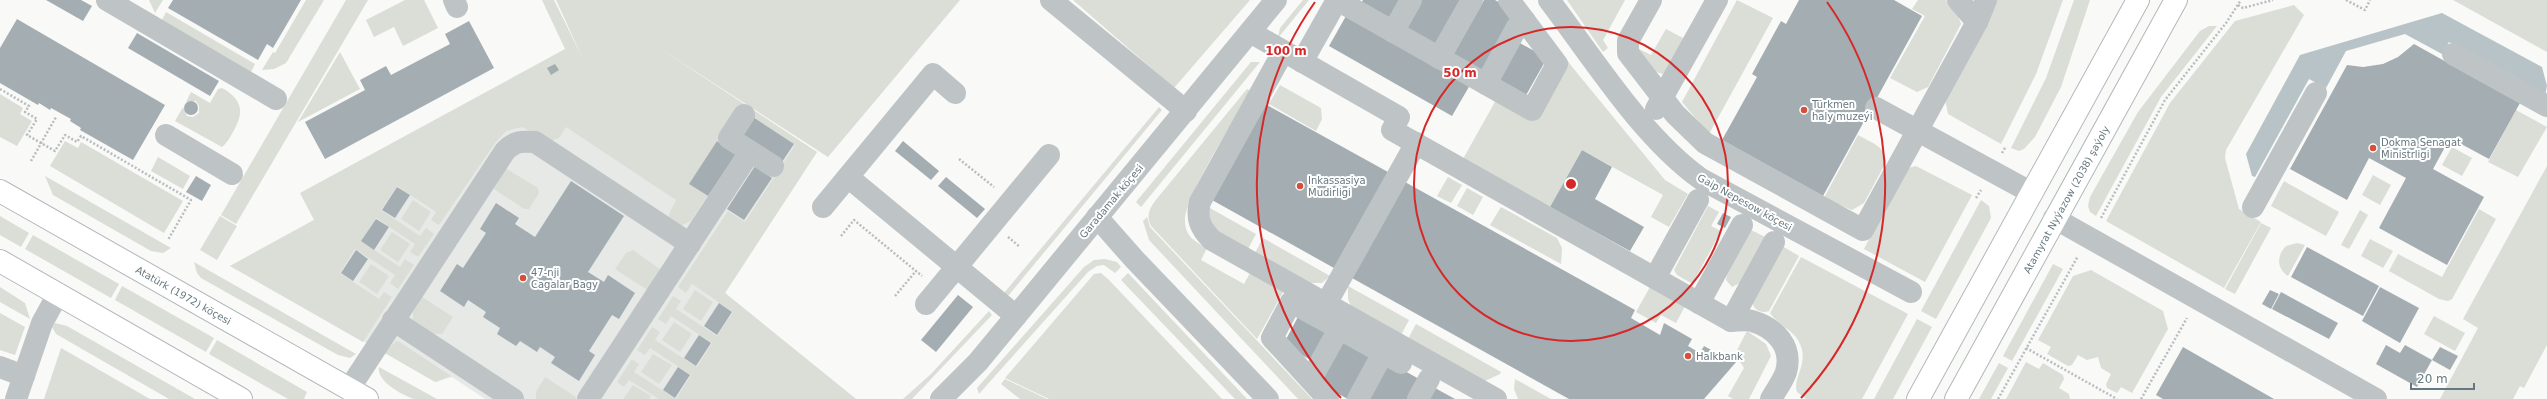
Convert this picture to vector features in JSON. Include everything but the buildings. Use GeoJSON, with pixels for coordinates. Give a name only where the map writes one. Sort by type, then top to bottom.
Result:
{"type":"FeatureCollection","features":[{"type":"Feature","properties":{"kind":"main road"},"geometry":{"type":"LineString","coordinates":[[1918,399],[2138,0]]}},
{"type":"Feature","properties":{"kind":"main road"},"geometry":{"type":"LineString","coordinates":[[2172,6],[2188,0]]}},
{"type":"Feature","properties":{"kind":"main road","name":"Atamyrat Nyýazow (2038) şaýoly"},"geometry":{"type":"LineString","coordinates":[[1956,399],[2054,218],[2172,6]]}},
{"type":"Feature","properties":{"kind":"main road","name":"Atatürk (1972) köçesi"},"geometry":{"type":"LineString","coordinates":[[0,191],[358,394]]}},
{"type":"Feature","properties":{"kind":"main road"},"geometry":{"type":"LineString","coordinates":[[0,261],[241,399]]}},
{"type":"Feature","properties":{"kind":"street"},"geometry":{"type":"LineString","coordinates":[[1051,0],[1186,111]]}},
{"type":"Feature","properties":{"kind":"street","name":"Garadamak köçesi"},"geometry":{"type":"LineString","coordinates":[[941,399],[978,362],[1276,0]]}},
{"type":"Feature","properties":{"kind":"street"},"geometry":{"type":"LineString","coordinates":[[1302,62],[1337,0],[1532,110],[1557,64],[1509,0]]}},
{"type":"Feature","properties":{"kind":"street"},"geometry":{"type":"LineString","coordinates":[[1394,32],[1411,0]]}},
{"type":"Feature","properties":{"kind":"street"},"geometry":{"type":"LineString","coordinates":[[1439,58],[1472,0]]}},
{"type":"Feature","properties":{"kind":"street","name":"Gaip Nepesow köçesi"},"geometry":{"type":"LineString","coordinates":[[1549,0],[1642,122],[1674,158],[1701,179],[1911,292]]}},
{"type":"Feature","properties":{"kind":"street"},"geometry":{"type":"LineString","coordinates":[[1651,0],[1626,47],[1628,53],[1687,127],[1706,142],[1863,230],[1978,22],[1986,0]]}},
{"type":"Feature","properties":{"kind":"street"},"geometry":{"type":"LineString","coordinates":[[1642,122],[1655,110],[1663,98],[1717,0]]}},
{"type":"Feature","properties":{"kind":"street"},"geometry":{"type":"LineString","coordinates":[[1958,0],[1978,22]]}},
{"type":"Feature","properties":{"kind":"street"},"geometry":{"type":"LineString","coordinates":[[119,3],[276,99]]}},
{"type":"Feature","properties":{"kind":"street"},"geometry":{"type":"LineString","coordinates":[[1486,84],[1517,27],[1525,21]]}},
{"type":"Feature","properties":{"kind":"street"},"geometry":{"type":"LineString","coordinates":[[1250,32],[1399,117],[1392,130],[1731,321],[1752,321],[1779,336],[1784,342],[1787,350],[1786,372],[1771,399]]}},
{"type":"Feature","properties":{"kind":"street"},"geometry":{"type":"LineString","coordinates":[[1283,52],[1200,202],[1198,217],[1200,225],[1212,240],[1496,399]]}},
{"type":"Feature","properties":{"kind":"street"},"geometry":{"type":"LineString","coordinates":[[2453,54],[2547,106]]}},
{"type":"Feature","properties":{"kind":"street"},"geometry":{"type":"LineString","coordinates":[[823,207],[933,74],[955,93]]}},
{"type":"Feature","properties":{"kind":"street"},"geometry":{"type":"LineString","coordinates":[[2253,207],[2316,93]]}},
{"type":"Feature","properties":{"kind":"street"},"geometry":{"type":"LineString","coordinates":[[1876,108],[2032,194]]}},
{"type":"Feature","properties":{"kind":"street"},"geometry":{"type":"LineString","coordinates":[[744,115],[729,138],[772,166]]}},
{"type":"Feature","properties":{"kind":"street"},"geometry":{"type":"LineString","coordinates":[[166,135],[232,174]]}},
{"type":"Feature","properties":{"kind":"street"},"geometry":{"type":"LineString","coordinates":[[358,394],[394,320],[505,151],[512,144],[520,140],[535,142],[690,244]]}},
{"type":"Feature","properties":{"kind":"street"},"geometry":{"type":"LineString","coordinates":[[1326,304],[1416,143]]}},
{"type":"Feature","properties":{"kind":"street"},"geometry":{"type":"LineString","coordinates":[[588,399],[750,152]]}},
{"type":"Feature","properties":{"kind":"street"},"geometry":{"type":"LineString","coordinates":[[926,304],[1049,155]]}},
{"type":"Feature","properties":{"kind":"street"},"geometry":{"type":"LineString","coordinates":[[848,177],[1016,316]]}},
{"type":"Feature","properties":{"kind":"street"},"geometry":{"type":"LineString","coordinates":[[1655,278],[1698,200]]}},
{"type":"Feature","properties":{"kind":"street"},"geometry":{"type":"LineString","coordinates":[[1097,217],[1135,260],[1268,399]]}},
{"type":"Feature","properties":{"kind":"street"},"geometry":{"type":"LineString","coordinates":[[2054,218],[2376,399]]}},
{"type":"Feature","properties":{"kind":"street"},"geometry":{"type":"LineString","coordinates":[[1699,303],[1742,224]]}},
{"type":"Feature","properties":{"kind":"street"},"geometry":{"type":"LineString","coordinates":[[1731,321],[1774,242]]}},
{"type":"Feature","properties":{"kind":"street"},"geometry":{"type":"LineString","coordinates":[[16,399],[42,323],[58,294]]}},
{"type":"Feature","properties":{"kind":"street"},"geometry":{"type":"LineString","coordinates":[[1328,399],[1272,338],[1291,302],[1465,399]]}},
{"type":"Feature","properties":{"kind":"street"},"geometry":{"type":"LineString","coordinates":[[394,320],[513,399]]}},
{"type":"Feature","properties":{"kind":"street"},"geometry":{"type":"LineString","coordinates":[[1309,378],[1339,329]]}},
{"type":"Feature","properties":{"kind":"street"},"geometry":{"type":"LineString","coordinates":[[1358,399],[1383,353]]}},
{"type":"Feature","properties":{"kind":"street"},"geometry":{"type":"LineString","coordinates":[[0,367],[24,376]]}},
{"type":"Feature","properties":{"kind":"street"},"geometry":{"type":"LineString","coordinates":[[1418,399],[1429,379]]}},
{"type":"Feature","properties":{"kind":"path"},"geometry":{"type":"LineString","coordinates":[[2101,218],[2165,100],[2226,24],[2241,0]]}},
{"type":"Feature","properties":{"kind":"path"},"geometry":{"type":"LineString","coordinates":[[2238,5],[2243,8],[2273,0]]}},
{"type":"Feature","properties":{"kind":"path"},"geometry":{"type":"LineString","coordinates":[[2346,0],[2365,10],[2370,0]]}},
{"type":"Feature","properties":{"kind":"path"},"geometry":{"type":"LineString","coordinates":[[0,89],[29,106],[25,112],[37,119],[27,135],[55,151],[65,135],[77,142],[80,136],[191,200],[168,240]]}},
{"type":"Feature","properties":{"kind":"path"},"geometry":{"type":"LineString","coordinates":[[31,161],[56,117]]}},
{"type":"Feature","properties":{"kind":"path"},"geometry":{"type":"LineString","coordinates":[[840,236],[854,220],[923,277]]}},
{"type":"Feature","properties":{"kind":"path"},"geometry":{"type":"LineString","coordinates":[[1998,399],[2079,255],[2085,260]]}},
{"type":"Feature","properties":{"kind":"path"},"geometry":{"type":"LineString","coordinates":[[895,296],[916,271]]}},
{"type":"Feature","properties":{"kind":"path"},"geometry":{"type":"LineString","coordinates":[[2141,399],[2187,318],[2180,314]]}},
{"type":"Feature","properties":{"kind":"path"},"geometry":{"type":"LineString","coordinates":[[2026,348],[2117,399]]}},
{"type":"Feature","properties":{"kind":"shaded area"},"geometry":{"type":"Polygon","coordinates":[[[149,0],[163,0],[155,13],[149,0]]]}},
{"type":"Feature","properties":{"kind":"shaded area"},"geometry":{"type":"Polygon","coordinates":[[[306,0],[324,0],[286,63],[274,69],[262,70],[273,52],[275,53],[306,0]]]}},
{"type":"Feature","properties":{"kind":"shaded area"},"geometry":{"type":"Polygon","coordinates":[[[346,0],[368,0],[236,224],[221,215],[346,0]]]}},
{"type":"Feature","properties":{"kind":"shaded area"},"geometry":{"type":"Polygon","coordinates":[[[405,0],[424,0],[438,28],[403,46],[394,27],[374,37],[366,20],[405,0]]]}},
{"type":"Feature","properties":{"kind":"shaded area"},"geometry":{"type":"Polygon","coordinates":[[[542,0],[554,0],[583,59],[556,0],[960,0],[828,157],[653,44],[817,152],[725,293],[856,399],[676,399],[691,375],[650,348],[645,355],[637,350],[652,327],[660,332],[655,340],[697,367],[712,343],[671,316],[666,324],[658,319],[673,296],[681,301],[676,309],[717,336],[733,312],[692,284],[686,293],[678,287],[728,211],[745,222],[795,145],[739,107],[689,184],[707,196],[691,221],[680,226],[670,220],[669,214],[676,200],[566,127],[559,138],[551,141],[522,127],[506,131],[495,143],[439,225],[431,220],[436,212],[397,186],[381,210],[420,236],[426,228],[434,234],[418,257],[410,252],[415,244],[376,218],[361,241],[400,267],[405,259],[414,265],[398,289],[390,283],[395,275],[355,249],[340,273],[379,299],[384,292],[392,297],[363,342],[230,266],[314,220],[300,193],[565,49],[542,0]]]}},
{"type":"Feature","properties":{"kind":"shaded area"},"geometry":{"type":"Polygon","coordinates":[[[1073,0],[1250,0],[1174,88],[1073,0]]]}},
{"type":"Feature","properties":{"kind":"shaded area"},"geometry":{"type":"Polygon","coordinates":[[[1303,0],[1309,0],[1278,38],[1280,28],[1303,0]]]}},
{"type":"Feature","properties":{"kind":"shaded area"},"geometry":{"type":"Polygon","coordinates":[[[1523,0],[1573,68],[1665,180],[1688,194],[1669,227],[1651,217],[1663,195],[1582,150],[1550,207],[1463,159],[1496,100],[1534,120],[1564,64],[1523,0]]]}},
{"type":"Feature","properties":{"kind":"shaded area"},"geometry":{"type":"Polygon","coordinates":[[[1567,0],[1625,0],[1603,40],[1608,48],[1603,52],[1567,0]]]}},
{"type":"Feature","properties":{"kind":"shaded area"},"geometry":{"type":"Polygon","coordinates":[[[1737,0],[1773,18],[1709,134],[1682,102],[1737,0]]]}},
{"type":"Feature","properties":{"kind":"shaded area"},"geometry":{"type":"Polygon","coordinates":[[[1918,0],[1946,0],[1958,16],[1961,24],[1928,87],[1917,92],[1890,78],[1925,16],[1912,9],[1918,0]]]}},
{"type":"Feature","properties":{"kind":"shaded area"},"geometry":{"type":"Polygon","coordinates":[[[1997,0],[2063,0],[2036,74],[2001,144],[1948,114],[1945,99],[1997,0]]]}},
{"type":"Feature","properties":{"kind":"shaded area"},"geometry":{"type":"Polygon","coordinates":[[[2074,0],[2090,0],[2061,87],[2035,137],[2024,149],[2019,151],[2011,148],[2046,78],[2074,0]]]}},
{"type":"Feature","properties":{"kind":"shaded area"},"geometry":{"type":"Polygon","coordinates":[[[2453,0],[2547,0],[2547,52],[2453,0]]]}},
{"type":"Feature","properties":{"kind":"shaded area"},"geometry":{"type":"Polygon","coordinates":[[[2294,5],[2304,15],[2226,150],[2225,158],[2239,209],[2261,222],[2224,288],[2106,221],[2170,103],[2235,21],[2294,5]]]}},
{"type":"Feature","properties":{"kind":"shaded area"},"geometry":{"type":"Polygon","coordinates":[[[166,12],[255,64],[251,72],[162,20],[166,12]]]}},
{"type":"Feature","properties":{"kind":"shaded area"},"geometry":{"type":"Polygon","coordinates":[[[2442,13],[2542,67],[2547,86],[2545,95],[2449,42],[2442,54],[2405,34],[2346,51],[2326,88],[2309,79],[2255,177],[2252,176],[2246,154],[2300,55],[2442,13]]]}},
{"type":"Feature","properties":{"kind":"shaded area"},"geometry":{"type":"Polygon","coordinates":[[[2209,26],[2217,26],[2161,97],[2096,216],[2090,212],[2088,206],[2090,197],[2138,112],[2200,31],[2209,26]]]}},
{"type":"Feature","properties":{"kind":"shaded area"},"geometry":{"type":"Polygon","coordinates":[[[1666,29],[1685,39],[1663,74],[1656,72],[1637,48],[1651,55],[1666,29]]]}},
{"type":"Feature","properties":{"kind":"shaded area"},"geometry":{"type":"Polygon","coordinates":[[[645,39],[817,152],[725,293],[856,399],[485,399],[452,377],[436,382],[230,266],[645,39]]]}},
{"type":"Feature","properties":{"kind":"shaded area"},"geometry":{"type":"Polygon","coordinates":[[[340,52],[360,89],[298,122],[340,52]]]}},
{"type":"Feature","properties":{"kind":"shaded area"},"geometry":{"type":"Polygon","coordinates":[[[1251,62],[1260,62],[1141,207],[1136,202],[1251,62]]]}},
{"type":"Feature","properties":{"kind":"shaded area"},"geometry":{"type":"Polygon","coordinates":[[[1280,85],[1321,108],[1322,119],[1316,131],[1269,104],[1280,85]]]}},
{"type":"Feature","properties":{"kind":"shaded area"},"geometry":{"type":"Polygon","coordinates":[[[222,88],[229,92],[237,101],[240,107],[240,112],[237,125],[222,147],[175,121],[183,107],[187,116],[193,117],[199,113],[199,106],[196,101],[186,102],[191,92],[210,103],[218,89],[222,88]]]}},
{"type":"Feature","properties":{"kind":"shaded area"},"geometry":{"type":"Polygon","coordinates":[[[1247,89],[1251,91],[1193,194],[1187,210],[1185,226],[1192,238],[1207,248],[1201,260],[1244,284],[1250,273],[1283,292],[1257,339],[1151,226],[1148,216],[1155,201],[1247,89]]]}},
{"type":"Feature","properties":{"kind":"shaded area"},"geometry":{"type":"Polygon","coordinates":[[[0,94],[23,108],[20,114],[32,121],[17,146],[0,137],[0,94]]]}},
{"type":"Feature","properties":{"kind":"shaded area"},"geometry":{"type":"Polygon","coordinates":[[[1159,107],[1162,110],[1008,296],[1004,293],[1159,107]]]}},
{"type":"Feature","properties":{"kind":"shaded area"},"geometry":{"type":"Polygon","coordinates":[[[2516,110],[2547,127],[2518,177],[2488,162],[2516,110]]]}},
{"type":"Feature","properties":{"kind":"shaded area"},"geometry":{"type":"Polygon","coordinates":[[[1858,135],[1880,148],[1886,162],[1864,203],[1852,210],[1824,198],[1858,135]]]}},
{"type":"Feature","properties":{"kind":"shaded area"},"geometry":{"type":"Polygon","coordinates":[[[65,141],[78,148],[81,142],[183,201],[164,233],[50,166],[65,141]]]}},
{"type":"Feature","properties":{"kind":"shaded area"},"geometry":{"type":"Polygon","coordinates":[[[2452,147],[2472,158],[2462,176],[2442,165],[2452,147]]]}},
{"type":"Feature","properties":{"kind":"shaded area"},"geometry":{"type":"Polygon","coordinates":[[[158,157],[190,176],[183,189],[151,171],[158,157]]]}},
{"type":"Feature","properties":{"kind":"shaded area"},"geometry":{"type":"Polygon","coordinates":[[[1916,166],[1972,195],[1925,282],[1864,249],[1905,171],[1908,168],[1916,166]]]}},
{"type":"Feature","properties":{"kind":"shaded area"},"geometry":{"type":"Polygon","coordinates":[[[2547,166],[2547,345],[2524,388],[2520,386],[2513,399],[2440,399],[2478,328],[2463,319],[2547,166]]]}},
{"type":"Feature","properties":{"kind":"shaded area"},"geometry":{"type":"Polygon","coordinates":[[[505,168],[538,188],[539,193],[529,209],[524,209],[494,189],[505,168]]]}},
{"type":"Feature","properties":{"kind":"shaded area"},"geometry":{"type":"Polygon","coordinates":[[[2373,175],[2391,185],[2380,205],[2362,195],[2373,175]]]}},
{"type":"Feature","properties":{"kind":"shaded area"},"geometry":{"type":"Polygon","coordinates":[[[45,176],[171,248],[163,253],[151,251],[53,195],[45,176]]]}},
{"type":"Feature","properties":{"kind":"shaded area"},"geometry":{"type":"Polygon","coordinates":[[[1448,177],[1462,185],[1451,203],[1437,196],[1448,177]]]}},
{"type":"Feature","properties":{"kind":"shaded area"},"geometry":{"type":"Polygon","coordinates":[[[2284,181],[2339,212],[2326,236],[2271,206],[2284,181]]]}},
{"type":"Feature","properties":{"kind":"shaded area"},"geometry":{"type":"Polygon","coordinates":[[[1467,188],[1483,197],[1473,215],[1457,206],[1467,188]]]}},
{"type":"Feature","properties":{"kind":"shaded area"},"geometry":{"type":"Polygon","coordinates":[[[413,200],[431,212],[419,231],[401,219],[413,200]]]}},
{"type":"Feature","properties":{"kind":"shaded area"},"geometry":{"type":"Polygon","coordinates":[[[1981,200],[1989,206],[1991,218],[1936,319],[1921,311],[1981,200]]]}},
{"type":"Feature","properties":{"kind":"shaded area"},"geometry":{"type":"Polygon","coordinates":[[[1708,206],[1719,212],[1711,226],[1721,231],[1694,281],[1691,283],[1677,275],[1674,270],[1708,206]]]}},
{"type":"Feature","properties":{"kind":"shaded area"},"geometry":{"type":"Polygon","coordinates":[[[1208,207],[1256,234],[1248,249],[1216,231],[1208,222],[1208,207]]]}},
{"type":"Feature","properties":{"kind":"shaded area"},"geometry":{"type":"Polygon","coordinates":[[[1501,207],[1557,238],[1562,248],[1561,264],[1490,225],[1501,207]]]}},
{"type":"Feature","properties":{"kind":"shaded area"},"geometry":{"type":"Polygon","coordinates":[[[2479,209],[2496,219],[2452,299],[2448,301],[2439,299],[2389,271],[2398,254],[2442,277],[2479,209]]]}},
{"type":"Feature","properties":{"kind":"shaded area"},"geometry":{"type":"Polygon","coordinates":[[[2360,210],[2368,215],[2349,249],[2341,245],[2360,210]]]}},
{"type":"Feature","properties":{"kind":"shaded area"},"geometry":{"type":"Polygon","coordinates":[[[0,216],[29,233],[21,247],[0,235],[0,216]]]}},
{"type":"Feature","properties":{"kind":"shaded area"},"geometry":{"type":"Polygon","coordinates":[[[220,216],[237,226],[217,260],[200,250],[220,216]]]}},
{"type":"Feature","properties":{"kind":"shaded area"},"geometry":{"type":"Polygon","coordinates":[[[1147,217],[1150,227],[1312,399],[1298,399],[1149,240],[1143,221],[1147,217]]]}},
{"type":"Feature","properties":{"kind":"shaded area"},"geometry":{"type":"Polygon","coordinates":[[[2261,223],[2271,228],[2235,294],[2225,289],[2261,223]]]}},
{"type":"Feature","properties":{"kind":"shaded area"},"geometry":{"type":"Polygon","coordinates":[[[1751,230],[1765,237],[1740,283],[1732,287],[1726,280],[1727,275],[1751,230]]]}},
{"type":"Feature","properties":{"kind":"shaded area"},"geometry":{"type":"Polygon","coordinates":[[[392,232],[410,244],[398,262],[380,250],[392,232]]]}},
{"type":"Feature","properties":{"kind":"shaded area"},"geometry":{"type":"Polygon","coordinates":[[[33,235],[119,284],[111,298],[25,249],[33,235]]]}},
{"type":"Feature","properties":{"kind":"shaded area"},"geometry":{"type":"Polygon","coordinates":[[[1263,238],[1330,276],[1322,283],[1309,283],[1255,253],[1263,238]]]}},
{"type":"Feature","properties":{"kind":"shaded area"},"geometry":{"type":"Polygon","coordinates":[[[2370,239],[2393,251],[2383,268],[2361,256],[2370,239]]]}},
{"type":"Feature","properties":{"kind":"shaded area"},"geometry":{"type":"Polygon","coordinates":[[[2297,243],[2305,245],[2288,276],[2281,269],[2279,261],[2281,253],[2286,246],[2297,243]]]}},
{"type":"Feature","properties":{"kind":"shaded area"},"geometry":{"type":"Polygon","coordinates":[[[1782,246],[1799,256],[1769,311],[1758,311],[1752,302],[1782,246]]]}},
{"type":"Feature","properties":{"kind":"shaded area"},"geometry":{"type":"Polygon","coordinates":[[[633,250],[661,270],[649,291],[615,269],[626,253],[633,250]]]}},
{"type":"Feature","properties":{"kind":"shaded area"},"geometry":{"type":"Polygon","coordinates":[[[1801,257],[1908,314],[1862,399],[1806,399],[1797,392],[1796,387],[1803,358],[1800,344],[1794,335],[1770,313],[1801,257]]]}},
{"type":"Feature","properties":{"kind":"shaded area"},"geometry":{"type":"Polygon","coordinates":[[[1105,259],[1117,262],[1121,267],[1115,273],[1104,265],[1097,266],[1088,272],[979,394],[977,388],[1084,267],[1094,260],[1105,259]]]}},
{"type":"Feature","properties":{"kind":"shaded area"},"geometry":{"type":"Polygon","coordinates":[[[194,262],[356,354],[350,358],[338,355],[201,278],[197,273],[194,262]]]}},
{"type":"Feature","properties":{"kind":"shaded area"},"geometry":{"type":"Polygon","coordinates":[[[371,264],[389,276],[377,294],[359,282],[371,264]]]}},
{"type":"Feature","properties":{"kind":"shaded area"},"geometry":{"type":"Polygon","coordinates":[[[2053,264],[2063,269],[2012,361],[2003,356],[2053,264]]]}},
{"type":"Feature","properties":{"kind":"shaded area"},"geometry":{"type":"Polygon","coordinates":[[[2091,270],[2163,311],[2168,329],[2132,393],[2121,387],[2117,393],[2107,388],[2106,384],[2111,374],[2101,368],[2098,357],[2087,360],[2078,355],[2072,365],[2068,366],[2047,354],[2051,347],[2038,340],[2073,276],[2091,270]]]}},
{"type":"Feature","properties":{"kind":"shaded area"},"geometry":{"type":"Polygon","coordinates":[[[1101,273],[1222,399],[1049,399],[1005,378],[1094,274],[1101,273]]]}},
{"type":"Feature","properties":{"kind":"shaded area"},"geometry":{"type":"Polygon","coordinates":[[[1128,273],[1247,399],[1235,399],[1121,280],[1128,273]]]}},
{"type":"Feature","properties":{"kind":"shaded area"},"geometry":{"type":"Polygon","coordinates":[[[122,286],[214,338],[206,352],[115,300],[122,286]]]}},
{"type":"Feature","properties":{"kind":"shaded area"},"geometry":{"type":"Polygon","coordinates":[[[1348,286],[1409,320],[1401,335],[1351,306],[1348,299],[1348,286]]]}},
{"type":"Feature","properties":{"kind":"shaded area"},"geometry":{"type":"Polygon","coordinates":[[[0,287],[25,303],[30,319],[0,302],[0,287]]]}},
{"type":"Feature","properties":{"kind":"shaded area"},"geometry":{"type":"Polygon","coordinates":[[[1650,287],[1685,306],[1676,323],[1661,315],[1656,323],[1636,312],[1650,287]]]}},
{"type":"Feature","properties":{"kind":"shaded area"},"geometry":{"type":"Polygon","coordinates":[[[695,290],[713,302],[701,321],[683,309],[695,290]]]}},
{"type":"Feature","properties":{"kind":"shaded area"},"geometry":{"type":"Polygon","coordinates":[[[422,297],[453,317],[442,334],[434,334],[413,320],[413,312],[422,297]]]}},
{"type":"Feature","properties":{"kind":"shaded area"},"geometry":{"type":"Polygon","coordinates":[[[989,311],[992,315],[912,399],[903,399],[931,374],[989,311]]]}},
{"type":"Feature","properties":{"kind":"shaded area"},"geometry":{"type":"Polygon","coordinates":[[[0,313],[25,327],[15,355],[0,350],[0,313]]]}},
{"type":"Feature","properties":{"kind":"shaded area"},"geometry":{"type":"Polygon","coordinates":[[[2434,316],[2465,333],[2455,351],[2424,334],[2434,316]]]}},
{"type":"Feature","properties":{"kind":"shaded area"},"geometry":{"type":"Polygon","coordinates":[[[1917,319],[1932,327],[1893,399],[1874,399],[1917,319]]]}},
{"type":"Feature","properties":{"kind":"shaded area"},"geometry":{"type":"Polygon","coordinates":[[[674,322],[692,334],[680,352],[662,340],[674,322]]]}},
{"type":"Feature","properties":{"kind":"shaded area"},"geometry":{"type":"Polygon","coordinates":[[[55,323],[67,326],[195,399],[169,399],[56,334],[52,327],[55,323]]]}},
{"type":"Feature","properties":{"kind":"shaded area"},"geometry":{"type":"Polygon","coordinates":[[[1416,324],[1501,372],[1500,374],[1485,381],[1408,339],[1416,324]]]}},
{"type":"Feature","properties":{"kind":"shaded area"},"geometry":{"type":"Polygon","coordinates":[[[1747,331],[1766,344],[1771,356],[1749,399],[1733,399],[1728,396],[1744,368],[1735,354],[1747,331]]]}},
{"type":"Feature","properties":{"kind":"shaded area"},"geometry":{"type":"Polygon","coordinates":[[[217,340],[307,392],[304,399],[288,399],[209,354],[217,340]]]}},
{"type":"Feature","properties":{"kind":"shaded area"},"geometry":{"type":"Polygon","coordinates":[[[396,341],[451,376],[435,382],[385,353],[396,341]]]}},
{"type":"Feature","properties":{"kind":"shaded area"},"geometry":{"type":"Polygon","coordinates":[[[61,348],[150,399],[44,399],[61,348]]]}},
{"type":"Feature","properties":{"kind":"shaded area"},"geometry":{"type":"Polygon","coordinates":[[[653,354],[672,365],[659,384],[641,372],[653,354]]]}},
{"type":"Feature","properties":{"kind":"shaded area"},"geometry":{"type":"Polygon","coordinates":[[[632,359],[639,364],[634,372],[676,399],[659,399],[629,380],[624,387],[617,382],[632,359]]]}},
{"type":"Feature","properties":{"kind":"shaded area"},"geometry":{"type":"Polygon","coordinates":[[[2026,362],[2039,369],[2043,363],[2063,375],[2064,379],[2059,388],[2069,394],[2070,399],[2006,399],[2026,362]]]}},
{"type":"Feature","properties":{"kind":"shaded area"},"geometry":{"type":"Polygon","coordinates":[[[1999,363],[2008,368],[1991,399],[1979,399],[1999,363]]]}},
{"type":"Feature","properties":{"kind":"shaded area"},"geometry":{"type":"Polygon","coordinates":[[[379,367],[437,399],[414,399],[397,391],[382,377],[379,372],[379,367]]]}},
{"type":"Feature","properties":{"kind":"shaded area"},"geometry":{"type":"Polygon","coordinates":[[[545,377],[576,397],[575,399],[536,399],[536,392],[545,377]]]}},
{"type":"Feature","properties":{"kind":"shaded area"},"geometry":{"type":"Polygon","coordinates":[[[1005,379],[1047,399],[1020,399],[1001,384],[1005,379]]]}},
{"type":"Feature","properties":{"kind":"shaded area"},"geometry":{"type":"Polygon","coordinates":[[[1515,379],[1551,399],[1518,399],[1514,389],[1515,379]]]}},
{"type":"Feature","properties":{"kind":"shaded area"},"geometry":{"type":"Polygon","coordinates":[[[633,385],[651,396],[649,399],[623,399],[633,385]]]}},
{"type":"Feature","properties":{"kind":"place","name":"Türkmen haly muzeýi"},"geometry":{"type":"Point","coordinates":[1804,110]}},
{"type":"Feature","properties":{"kind":"place","name":"Dokma Senagat Ministrligi"},"geometry":{"type":"Point","coordinates":[2373,148]}},
{"type":"Feature","properties":{"kind":"place","name":"Inkassasiya Mudirligi"},"geometry":{"type":"Point","coordinates":[1300,186]}},
{"type":"Feature","properties":{"kind":"place","name":"47-nji Cagalar Bagy"},"geometry":{"type":"Point","coordinates":[523,278]}},
{"type":"Feature","properties":{"kind":"place","name":"Halkbank"},"geometry":{"type":"Point","coordinates":[1688,356]}}]}
